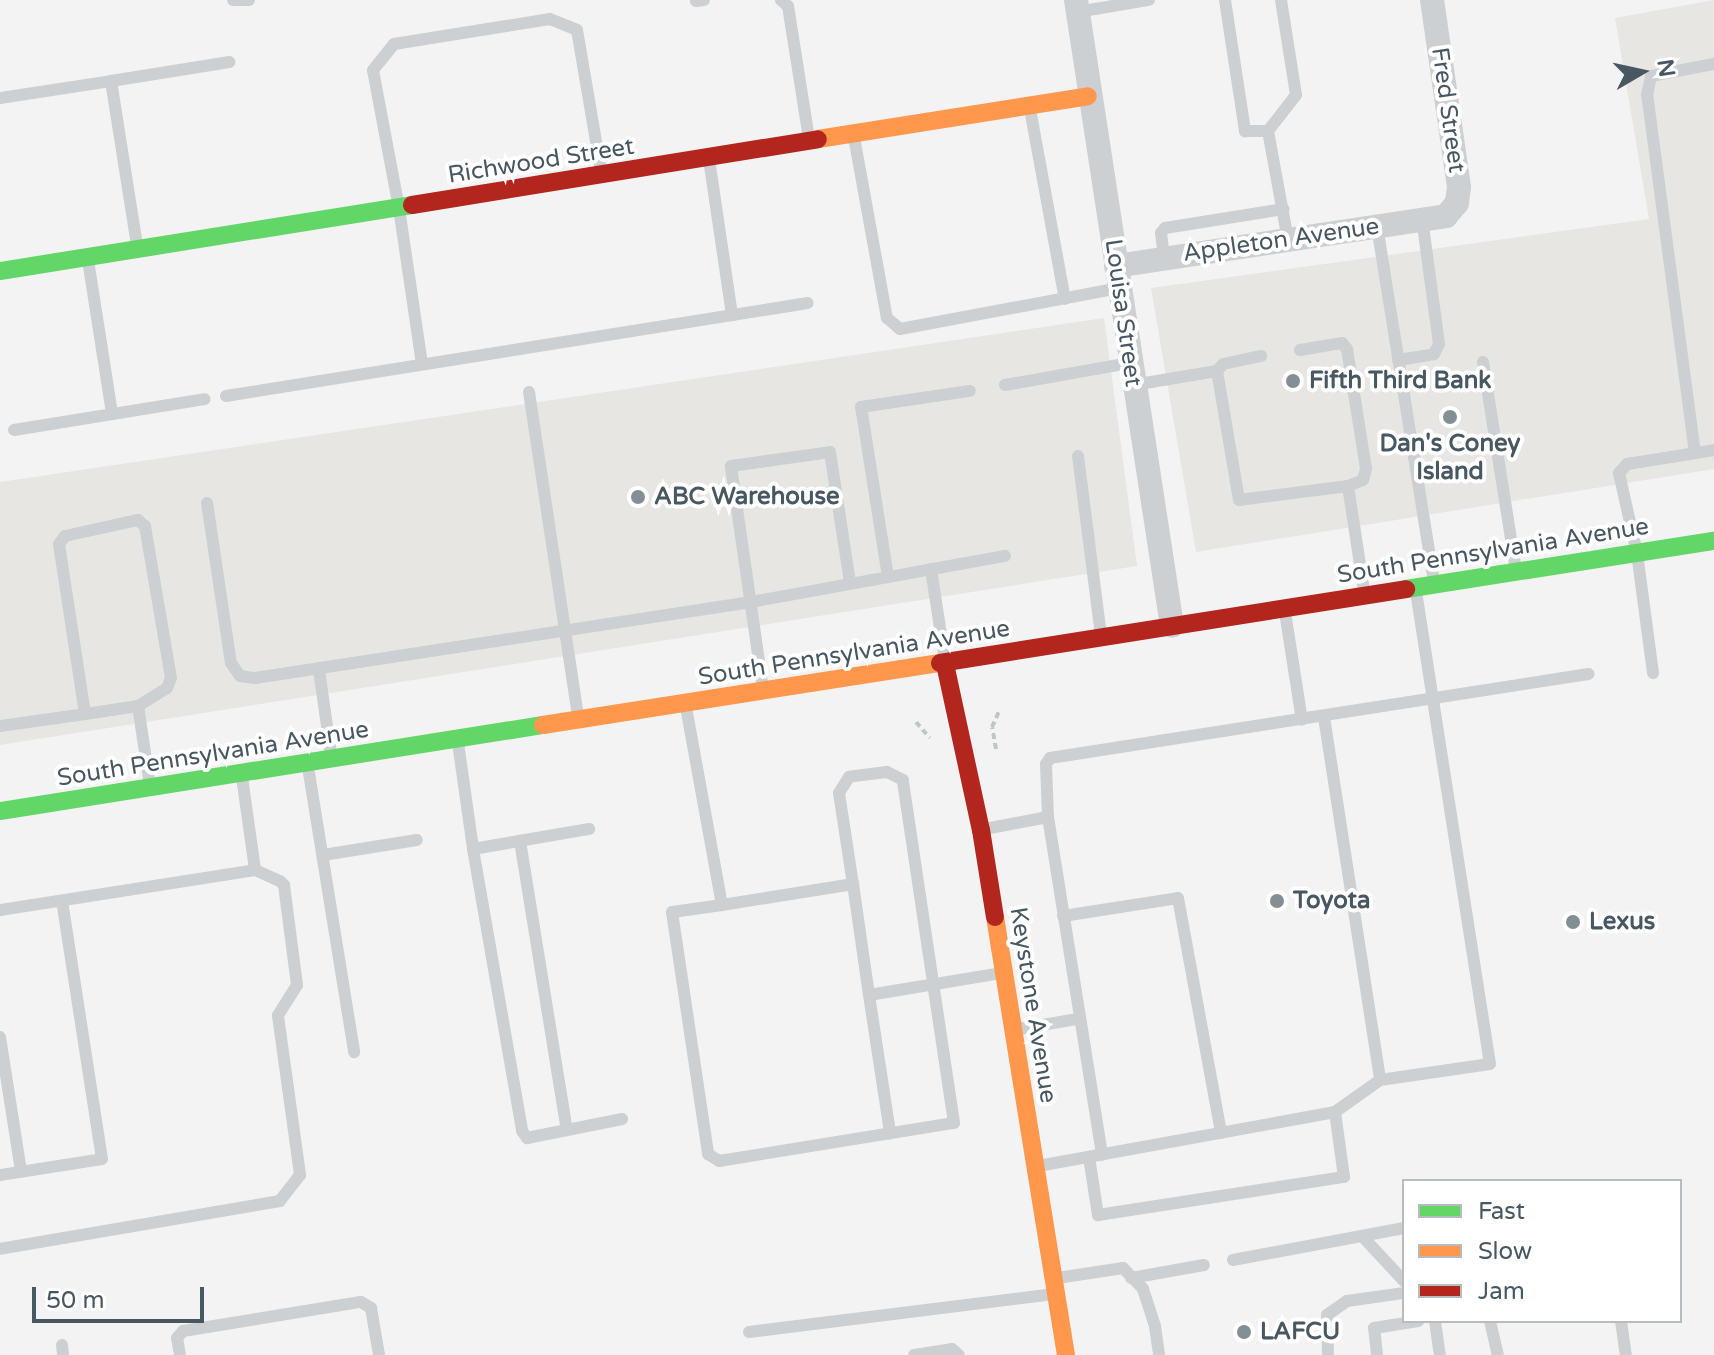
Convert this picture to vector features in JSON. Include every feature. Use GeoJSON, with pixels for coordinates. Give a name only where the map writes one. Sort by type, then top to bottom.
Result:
{"type":"FeatureCollection","features":[{"type":"Feature","properties":{"kind":"street","name":"Fred Street"},"geometry":{"type":"LineString","coordinates":[[1432,0],[1459,187],[1457,203],[1434,218]]}},
{"type":"Feature","properties":{"kind":"street","name":"Louisa Street"},"geometry":{"type":"LineString","coordinates":[[1076,6],[1172,626]]}},
{"type":"Feature","properties":{"kind":"street","name":"Richwood Street"},"geometry":{"type":"LineString","coordinates":[[0,271],[1088,96]]}},
{"type":"Feature","properties":{"kind":"street","name":"Appleton Avenue"},"geometry":{"type":"LineString","coordinates":[[1118,277],[1164,257],[1434,218]]}},
{"type":"Feature","properties":{"kind":"street","name":"South Pennsylvania Avenue"},"geometry":{"type":"LineString","coordinates":[[0,811],[1714,541]]}},
{"type":"Feature","properties":{"kind":"street","name":"Keystone Avenue"},"geometry":{"type":"LineString","coordinates":[[945,664],[981,830],[1066,1355]]}},
{"type":"Feature","properties":{"kind":"lane"},"geometry":{"type":"LineString","coordinates":[[233,0],[249,0]]}},
{"type":"Feature","properties":{"kind":"lane"},"geometry":{"type":"LineString","coordinates":[[781,0],[788,6],[809,142]]}},
{"type":"Feature","properties":{"kind":"lane"},"geometry":{"type":"LineString","coordinates":[[1076,6],[1149,0]]}},
{"type":"Feature","properties":{"kind":"lane"},"geometry":{"type":"LineString","coordinates":[[1225,0],[1245,131],[1268,131]]}},
{"type":"Feature","properties":{"kind":"lane"},"geometry":{"type":"LineString","coordinates":[[1281,0],[1296,95],[1268,131],[1288,240]]}},
{"type":"Feature","properties":{"kind":"lane"},"geometry":{"type":"LineString","coordinates":[[422,364],[399,208],[373,70],[394,44],[550,19],[577,30],[602,176]]}},
{"type":"Feature","properties":{"kind":"lane"},"geometry":{"type":"LineString","coordinates":[[0,98],[229,62]]}},
{"type":"Feature","properties":{"kind":"lane"},"geometry":{"type":"LineString","coordinates":[[1695,453],[1647,95],[1651,76],[1714,64]]}},
{"type":"Feature","properties":{"kind":"lane"},"geometry":{"type":"LineString","coordinates":[[111,81],[137,249]]}},
{"type":"Feature","properties":{"kind":"lane"},"geometry":{"type":"LineString","coordinates":[[1029,106],[1065,299]]}},
{"type":"Feature","properties":{"kind":"lane"},"geometry":{"type":"LineString","coordinates":[[854,135],[887,318],[900,329],[1065,299],[1118,277]]}},
{"type":"Feature","properties":{"kind":"lane"},"geometry":{"type":"LineString","coordinates":[[709,159],[732,315]]}},
{"type":"Feature","properties":{"kind":"lane"},"geometry":{"type":"LineString","coordinates":[[1164,257],[1161,233],[1165,228],[1283,209]]}},
{"type":"Feature","properties":{"kind":"lane"},"geometry":{"type":"LineString","coordinates":[[1398,360],[1434,354],[1439,344],[1434,218]]}},
{"type":"Feature","properties":{"kind":"lane"},"geometry":{"type":"LineString","coordinates":[[1035,1167],[1335,1112],[1380,1080],[1490,1064],[1434,700],[1425,587],[1398,360],[1377,226]]}},
{"type":"Feature","properties":{"kind":"lane"},"geometry":{"type":"LineString","coordinates":[[88,257],[112,414]]}},
{"type":"Feature","properties":{"kind":"lane"},"geometry":{"type":"LineString","coordinates":[[226,396],[808,303]]}},
{"type":"Feature","properties":{"kind":"lane"},"geometry":{"type":"LineString","coordinates":[[1217,371],[1239,500],[1348,486],[1363,480],[1366,469],[1347,349],[1342,343],[1300,350]]}},
{"type":"Feature","properties":{"kind":"lane"},"geometry":{"type":"LineString","coordinates":[[1005,385],[1131,374],[1217,371],[1223,364],[1261,356]]}},
{"type":"Feature","properties":{"kind":"lane"},"geometry":{"type":"LineString","coordinates":[[1483,362],[1516,573]]}},
{"type":"Feature","properties":{"kind":"lane"},"geometry":{"type":"LineString","coordinates":[[888,577],[861,407],[970,391]]}},
{"type":"Feature","properties":{"kind":"lane"},"geometry":{"type":"LineString","coordinates":[[529,392],[578,719]]}},
{"type":"Feature","properties":{"kind":"lane"},"geometry":{"type":"LineString","coordinates":[[14,430],[205,399]]}},
{"type":"Feature","properties":{"kind":"lane"},"geometry":{"type":"LineString","coordinates":[[1653,673],[1637,553],[1622,487],[1622,468],[1627,464],[1714,450]]}},
{"type":"Feature","properties":{"kind":"lane"},"geometry":{"type":"LineString","coordinates":[[763,692],[731,466],[830,452],[850,583]]}},
{"type":"Feature","properties":{"kind":"lane"},"geometry":{"type":"LineString","coordinates":[[1078,456],[1102,639]]}},
{"type":"Feature","properties":{"kind":"lane"},"geometry":{"type":"LineString","coordinates":[[1348,486],[1365,596]]}},
{"type":"Feature","properties":{"kind":"lane"},"geometry":{"type":"LineString","coordinates":[[207,503],[231,663],[240,676],[255,678],[751,602],[1005,556]]}},
{"type":"Feature","properties":{"kind":"lane"},"geometry":{"type":"LineString","coordinates":[[0,726],[85,714],[138,706],[167,688],[171,678],[145,526],[138,520],[61,539],[85,714]]}},
{"type":"Feature","properties":{"kind":"lane"},"geometry":{"type":"LineString","coordinates":[[931,569],[945,664]]}},
{"type":"Feature","properties":{"kind":"lane"},"geometry":{"type":"LineString","coordinates":[[1285,609],[1302,720]]}},
{"type":"Feature","properties":{"kind":"lane"},"geometry":{"type":"LineString","coordinates":[[319,670],[332,759]]}},
{"type":"Feature","properties":{"kind":"lane"},"geometry":{"type":"LineString","coordinates":[[1335,1112],[1344,1177],[1098,1215],[1096,1156],[1048,817],[1046,764],[1050,758],[1588,674]]}},
{"type":"Feature","properties":{"kind":"lane"},"geometry":{"type":"LineString","coordinates":[[685,704],[722,905]]}},
{"type":"Feature","properties":{"kind":"lane"},"geometry":{"type":"LineString","coordinates":[[138,706],[150,788]]}},
{"type":"Feature","properties":{"kind":"lane"},"geometry":{"type":"LineString","coordinates":[[1324,717],[1380,1080]]}},
{"type":"Feature","properties":{"kind":"lane"},"geometry":{"type":"LineString","coordinates":[[458,740],[473,849],[522,1131],[527,1138],[622,1119]]}},
{"type":"Feature","properties":{"kind":"lane"},"geometry":{"type":"LineString","coordinates":[[308,764],[354,1052]]}},
{"type":"Feature","properties":{"kind":"lane"},"geometry":{"type":"LineString","coordinates":[[853,884],[672,912],[708,1154],[719,1161],[954,1123],[903,780],[887,772],[849,777],[839,793],[853,884],[890,1133]]}},
{"type":"Feature","properties":{"kind":"lane"},"geometry":{"type":"LineString","coordinates":[[241,774],[255,870]]}},
{"type":"Feature","properties":{"kind":"lane"},"geometry":{"type":"LineString","coordinates":[[981,830],[1048,817]]}},
{"type":"Feature","properties":{"kind":"lane"},"geometry":{"type":"LineString","coordinates":[[473,849],[589,829]]}},
{"type":"Feature","properties":{"kind":"lane"},"geometry":{"type":"LineString","coordinates":[[323,855],[417,840]]}},
{"type":"Feature","properties":{"kind":"lane"},"geometry":{"type":"LineString","coordinates":[[520,841],[567,1130]]}},
{"type":"Feature","properties":{"kind":"lane"},"geometry":{"type":"LineString","coordinates":[[0,910],[255,870],[284,885],[297,985],[278,1016],[300,1175],[287,1196],[280,1201],[0,1249]]}},
{"type":"Feature","properties":{"kind":"lane"},"geometry":{"type":"LineString","coordinates":[[1063,916],[1178,898],[1221,1133]]}},
{"type":"Feature","properties":{"kind":"lane"},"geometry":{"type":"LineString","coordinates":[[0,1175],[102,1159],[62,901]]}},
{"type":"Feature","properties":{"kind":"lane"},"geometry":{"type":"LineString","coordinates":[[869,995],[1003,973]]}},
{"type":"Feature","properties":{"kind":"lane"},"geometry":{"type":"LineString","coordinates":[[1012,1030],[1078,1019]]}},
{"type":"Feature","properties":{"kind":"lane"},"geometry":{"type":"LineString","coordinates":[[0,1037],[21,1171]]}},
{"type":"Feature","properties":{"kind":"lane"},"geometry":{"type":"LineString","coordinates":[[1233,1260],[1402,1228]]}},
{"type":"Feature","properties":{"kind":"lane"},"geometry":{"type":"LineString","coordinates":[[1362,1236],[1402,1279]]}},
{"type":"Feature","properties":{"kind":"lane"},"geometry":{"type":"LineString","coordinates":[[1131,1278],[1204,1265]]}},
{"type":"Feature","properties":{"kind":"lane"},"geometry":{"type":"LineString","coordinates":[[749,1332],[1055,1286],[1123,1268],[1143,1289],[1155,1326],[1159,1355]]}},
{"type":"Feature","properties":{"kind":"lane"},"geometry":{"type":"LineString","coordinates":[[1328,1355],[1327,1315],[1347,1301],[1402,1293]]}},
{"type":"Feature","properties":{"kind":"lane"},"geometry":{"type":"LineString","coordinates":[[180,1355],[177,1338],[183,1331],[361,1302],[371,1308],[379,1355]]}},
{"type":"Feature","properties":{"kind":"lane"},"geometry":{"type":"LineString","coordinates":[[1377,1355],[1374,1328],[1405,1323]]}},
{"type":"Feature","properties":{"kind":"lane"},"geometry":{"type":"LineString","coordinates":[[1435,1323],[1440,1355]]}},
{"type":"Feature","properties":{"kind":"lane"},"geometry":{"type":"LineString","coordinates":[[1490,1323],[1498,1355]]}},
{"type":"Feature","properties":{"kind":"lane"},"geometry":{"type":"LineString","coordinates":[[1621,1323],[1626,1355]]}},
{"type":"Feature","properties":{"kind":"lane"},"geometry":{"type":"LineString","coordinates":[[914,1355],[952,1349],[959,1355]]}},
{"type":"Feature","properties":{"kind":"shaded area"},"geometry":{"type":"Polygon","coordinates":[[[1714,0],[1714,469],[1196,552],[1151,288],[1649,219],[1615,18],[1714,0]]]}},
{"type":"Feature","properties":{"kind":"shaded area"},"geometry":{"type":"Polygon","coordinates":[[[1104,318],[1137,566],[0,745],[0,482],[1104,318]]]}},
{"type":"Feature","properties":{"kind":"traffic: fast"},"geometry":{"type":"LineString","coordinates":[[0,271],[412,205]]}},
{"type":"Feature","properties":{"kind":"traffic: fast"},"geometry":{"type":"LineString","coordinates":[[1406,589],[1714,541]]}},
{"type":"Feature","properties":{"kind":"traffic: fast"},"geometry":{"type":"LineString","coordinates":[[0,811],[543,725]]}},
{"type":"Feature","properties":{"kind":"traffic: slow"},"geometry":{"type":"LineString","coordinates":[[818,139],[1088,96]]}},
{"type":"Feature","properties":{"kind":"traffic: slow"},"geometry":{"type":"LineString","coordinates":[[543,725],[940,663]]}},
{"type":"Feature","properties":{"kind":"traffic: slow"},"geometry":{"type":"LineString","coordinates":[[995,917],[1066,1355]]}},
{"type":"Feature","properties":{"kind":"traffic: jam"},"geometry":{"type":"LineString","coordinates":[[412,205],[818,139]]}},
{"type":"Feature","properties":{"kind":"traffic: jam"},"geometry":{"type":"LineString","coordinates":[[940,663],[1406,589]]}},
{"type":"Feature","properties":{"kind":"traffic: jam"},"geometry":{"type":"LineString","coordinates":[[945,664],[981,830],[995,917]]}},
{"type":"Feature","properties":{"kind":"place","name":"Fifth Third Bank"},"geometry":{"type":"Point","coordinates":[1293,381]}},
{"type":"Feature","properties":{"kind":"place","name":"Dan's Coney Island"},"geometry":{"type":"Point","coordinates":[1450,417]}},
{"type":"Feature","properties":{"kind":"place","name":"ABC Warehouse"},"geometry":{"type":"Point","coordinates":[638,497]}},
{"type":"Feature","properties":{"kind":"place","name":"Toyota"},"geometry":{"type":"Point","coordinates":[1277,901]}},
{"type":"Feature","properties":{"kind":"place","name":"Lexus"},"geometry":{"type":"Point","coordinates":[1573,922]}},
{"type":"Feature","properties":{"kind":"place","name":"LAFCU"},"geometry":{"type":"Point","coordinates":[1244,1332]}}]}
